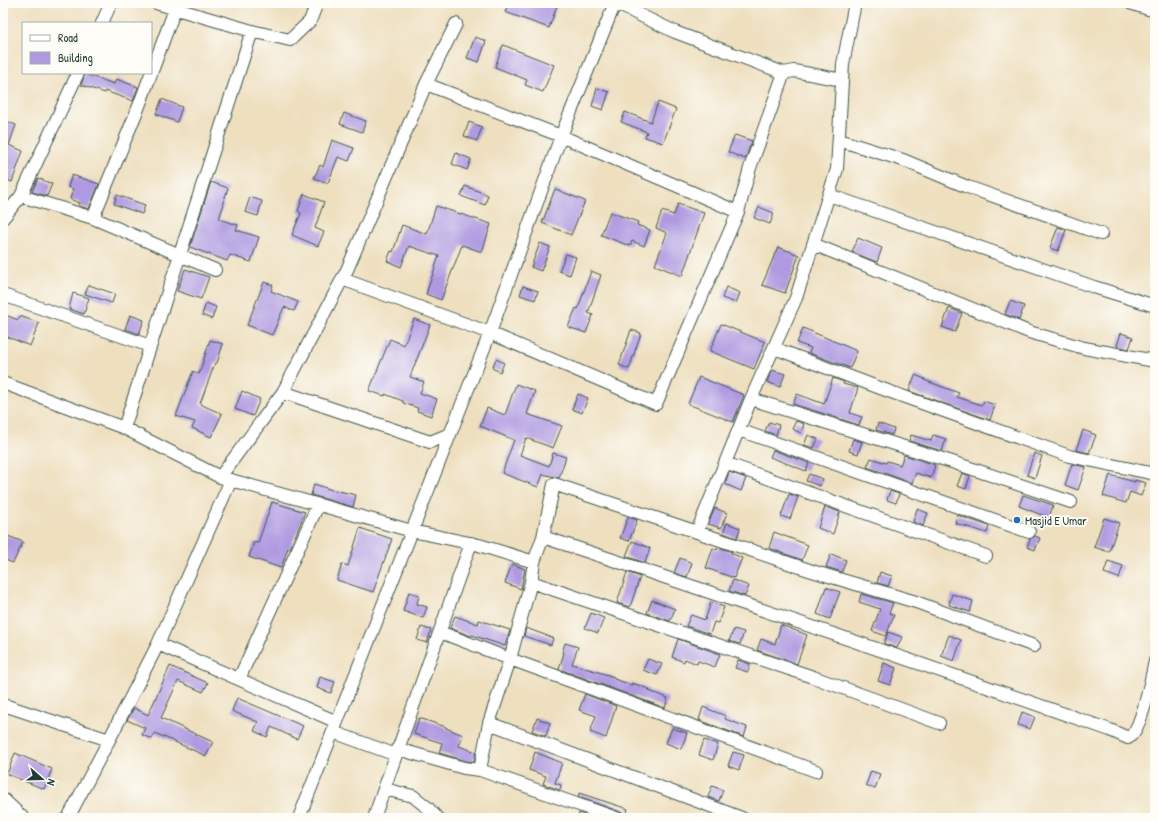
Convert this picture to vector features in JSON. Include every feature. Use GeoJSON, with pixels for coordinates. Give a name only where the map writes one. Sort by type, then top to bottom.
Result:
{"type":"FeatureCollection","features":[{"type":"Feature","properties":{"kind":"main road"},"geometry":{"type":"LineString","coordinates":[[3,801],[21,818]]}},
{"type":"Feature","properties":{"kind":"street"},"geometry":{"type":"LineString","coordinates":[[102,22],[111,3]]}},
{"type":"Feature","properties":{"kind":"street"},"geometry":{"type":"LineString","coordinates":[[156,3],[252,31],[290,40],[310,20],[317,3]]}},
{"type":"Feature","properties":{"kind":"street"},"geometry":{"type":"LineString","coordinates":[[299,818],[490,334],[561,136],[615,3],[675,32],[784,73],[794,72],[842,80]]}},
{"type":"Feature","properties":{"kind":"street"},"geometry":{"type":"LineString","coordinates":[[697,532],[738,430],[796,298],[838,168],[843,64],[855,3]]}},
{"type":"Feature","properties":{"kind":"street"},"geometry":{"type":"LineString","coordinates":[[1130,3],[1155,11]]}},
{"type":"Feature","properties":{"kind":"street"},"geometry":{"type":"LineString","coordinates":[[152,71],[175,9]]}},
{"type":"Feature","properties":{"kind":"street"},"geometry":{"type":"LineString","coordinates":[[68,818],[158,644],[225,479],[283,392],[342,279],[426,84],[456,24]]}},
{"type":"Feature","properties":{"kind":"street"},"geometry":{"type":"LineString","coordinates":[[124,428],[252,31]]}},
{"type":"Feature","properties":{"kind":"street"},"geometry":{"type":"LineString","coordinates":[[342,279],[490,334],[656,404],[738,212],[750,168],[784,73]]}},
{"type":"Feature","properties":{"kind":"street"},"geometry":{"type":"LineString","coordinates":[[3,218],[21,196],[78,74]]}},
{"type":"Feature","properties":{"kind":"street"},"geometry":{"type":"LineString","coordinates":[[93,218],[151,74]]}},
{"type":"Feature","properties":{"kind":"street"},"geometry":{"type":"LineString","coordinates":[[426,84],[561,136],[738,212]]}},
{"type":"Feature","properties":{"kind":"street"},"geometry":{"type":"LineString","coordinates":[[839,140],[903,160],[965,186],[1102,234]]}},
{"type":"Feature","properties":{"kind":"street"},"geometry":{"type":"LineString","coordinates":[[829,195],[1094,287],[1155,306]]}},
{"type":"Feature","properties":{"kind":"street"},"geometry":{"type":"LineString","coordinates":[[21,196],[93,218],[215,270]]}},
{"type":"Feature","properties":{"kind":"street"},"geometry":{"type":"LineString","coordinates":[[813,244],[1029,332],[1084,348],[1155,361]]}},
{"type":"Feature","properties":{"kind":"street"},"geometry":{"type":"LineString","coordinates":[[3,295],[150,346]]}},
{"type":"Feature","properties":{"kind":"street"},"geometry":{"type":"LineString","coordinates":[[774,348],[937,409],[1069,456],[1155,474]]}},
{"type":"Feature","properties":{"kind":"street"},"geometry":{"type":"LineString","coordinates":[[3,383],[124,428],[225,479],[412,531],[471,543],[534,562]]}},
{"type":"Feature","properties":{"kind":"street"},"geometry":{"type":"LineString","coordinates":[[283,392],[430,442],[450,434]]}},
{"type":"Feature","properties":{"kind":"street"},"geometry":{"type":"LineString","coordinates":[[752,399],[952,462],[1071,502]]}},
{"type":"Feature","properties":{"kind":"street"},"geometry":{"type":"LineString","coordinates":[[738,430],[1029,532]]}},
{"type":"Feature","properties":{"kind":"street"},"geometry":{"type":"LineString","coordinates":[[725,463],[986,556]]}},
{"type":"Feature","properties":{"kind":"street"},"geometry":{"type":"LineString","coordinates":[[480,770],[489,723],[510,659],[531,582],[534,562],[544,537],[554,484],[812,571],[916,602],[1034,646]]}},
{"type":"Feature","properties":{"kind":"street"},"geometry":{"type":"LineString","coordinates":[[239,679],[318,505]]}},
{"type":"Feature","properties":{"kind":"street"},"geometry":{"type":"LineString","coordinates":[[544,537],[714,593],[982,685],[1110,730],[1128,738],[1133,736],[1141,720],[1155,661]]}},
{"type":"Feature","properties":{"kind":"street"},"geometry":{"type":"LineString","coordinates":[[374,818],[471,543]]}},
{"type":"Feature","properties":{"kind":"street"},"geometry":{"type":"LineString","coordinates":[[531,582],[812,677],[939,723]]}},
{"type":"Feature","properties":{"kind":"street"},"geometry":{"type":"LineString","coordinates":[[440,632],[816,771]]}},
{"type":"Feature","properties":{"kind":"street"},"geometry":{"type":"LineString","coordinates":[[158,644],[239,679],[335,727],[397,752],[464,768],[480,770],[616,818]]}},
{"type":"Feature","properties":{"kind":"street"},"geometry":{"type":"LineString","coordinates":[[7,706],[109,740]]}},
{"type":"Feature","properties":{"kind":"street"},"geometry":{"type":"LineString","coordinates":[[489,723],[742,818]]}},
{"type":"Feature","properties":{"kind":"street"},"geometry":{"type":"LineString","coordinates":[[384,789],[413,796],[428,808],[437,818]]}},
{"type":"Feature","properties":{"kind":"building"},"geometry":{"type":"Polygon","coordinates":[[[509,3],[558,3],[549,28],[505,12],[509,3]]]}},
{"type":"Feature","properties":{"kind":"building"},"geometry":{"type":"Polygon","coordinates":[[[475,37],[486,41],[479,62],[467,58],[475,37]]]}},
{"type":"Feature","properties":{"kind":"building"},"geometry":{"type":"Polygon","coordinates":[[[503,45],[554,65],[543,92],[525,85],[527,80],[495,67],[503,45]]]}},
{"type":"Feature","properties":{"kind":"building"},"geometry":{"type":"Polygon","coordinates":[[[85,74],[114,84],[116,79],[138,87],[133,101],[105,91],[105,93],[81,85],[85,74]]]}},
{"type":"Feature","properties":{"kind":"building"},"geometry":{"type":"Polygon","coordinates":[[[597,88],[609,92],[603,110],[592,106],[597,88]]]}},
{"type":"Feature","properties":{"kind":"building"},"geometry":{"type":"Polygon","coordinates":[[[162,99],[182,107],[177,122],[156,114],[162,99]]]}},
{"type":"Feature","properties":{"kind":"building"},"geometry":{"type":"Polygon","coordinates":[[[658,102],[676,109],[663,143],[645,137],[647,132],[621,122],[625,112],[651,122],[658,102]]]}},
{"type":"Feature","properties":{"kind":"building"},"geometry":{"type":"Polygon","coordinates":[[[344,113],[366,121],[362,132],[340,124],[344,113]]]}},
{"type":"Feature","properties":{"kind":"building"},"geometry":{"type":"Polygon","coordinates":[[[3,120],[16,125],[9,145],[23,151],[12,182],[3,178],[3,120]]]}},
{"type":"Feature","properties":{"kind":"building"},"geometry":{"type":"Polygon","coordinates":[[[469,122],[482,127],[477,141],[464,136],[469,122]]]}},
{"type":"Feature","properties":{"kind":"building"},"geometry":{"type":"Polygon","coordinates":[[[735,135],[752,141],[745,159],[728,152],[735,135]]]}},
{"type":"Feature","properties":{"kind":"building"},"geometry":{"type":"Polygon","coordinates":[[[332,140],[354,148],[349,161],[338,157],[328,183],[314,178],[320,165],[323,167],[332,140]]]}},
{"type":"Feature","properties":{"kind":"building"},"geometry":{"type":"Polygon","coordinates":[[[456,153],[471,159],[467,170],[452,164],[456,153]]]}},
{"type":"Feature","properties":{"kind":"building"},"geometry":{"type":"Polygon","coordinates":[[[72,175],[99,184],[89,209],[79,206],[80,203],[70,199],[73,189],[68,187],[72,175]]]}},
{"type":"Feature","properties":{"kind":"building"},"geometry":{"type":"Polygon","coordinates":[[[38,178],[52,184],[47,196],[32,192],[38,178]]]}},
{"type":"Feature","properties":{"kind":"building"},"geometry":{"type":"Polygon","coordinates":[[[211,182],[228,188],[219,219],[238,225],[236,230],[259,237],[251,262],[230,255],[227,261],[190,247],[211,182]]]}},
{"type":"Feature","properties":{"kind":"building"},"geometry":{"type":"Polygon","coordinates":[[[465,186],[488,195],[485,205],[461,196],[465,186]]]}},
{"type":"Feature","properties":{"kind":"building"},"geometry":{"type":"Polygon","coordinates":[[[555,189],[585,201],[571,235],[542,223],[555,189]]]}},
{"type":"Feature","properties":{"kind":"building"},"geometry":{"type":"Polygon","coordinates":[[[304,194],[324,202],[315,228],[324,232],[318,246],[292,235],[301,213],[298,211],[304,194]]]}},
{"type":"Feature","properties":{"kind":"building"},"geometry":{"type":"Polygon","coordinates":[[[117,195],[145,205],[142,214],[114,204],[117,195]]]}},
{"type":"Feature","properties":{"kind":"building"},"geometry":{"type":"Polygon","coordinates":[[[250,197],[262,201],[258,216],[245,212],[250,197]]]}},
{"type":"Feature","properties":{"kind":"building"},"geometry":{"type":"Polygon","coordinates":[[[678,204],[704,213],[682,276],[655,265],[667,233],[656,228],[662,211],[674,215],[678,204]]]}},
{"type":"Feature","properties":{"kind":"building"},"geometry":{"type":"Polygon","coordinates":[[[436,206],[491,224],[482,252],[462,245],[441,300],[426,294],[439,256],[409,246],[401,267],[387,261],[391,251],[393,252],[402,225],[427,234],[436,206]]]}},
{"type":"Feature","properties":{"kind":"building"},"geometry":{"type":"Polygon","coordinates":[[[759,207],[774,213],[770,224],[754,218],[759,207]]]}},
{"type":"Feature","properties":{"kind":"building"},"geometry":{"type":"Polygon","coordinates":[[[610,212],[638,222],[637,225],[650,230],[644,246],[632,241],[630,246],[601,235],[610,212]]]}},
{"type":"Feature","properties":{"kind":"building"},"geometry":{"type":"Polygon","coordinates":[[[1058,227],[1066,230],[1058,251],[1050,248],[1058,227]]]}},
{"type":"Feature","properties":{"kind":"building"},"geometry":{"type":"Polygon","coordinates":[[[858,238],[882,248],[877,262],[852,252],[858,238]]]}},
{"type":"Feature","properties":{"kind":"building"},"geometry":{"type":"Polygon","coordinates":[[[540,243],[550,247],[541,271],[531,267],[540,243]]]}},
{"type":"Feature","properties":{"kind":"building"},"geometry":{"type":"Polygon","coordinates":[[[778,247],[799,255],[785,293],[762,285],[778,247]]]}},
{"type":"Feature","properties":{"kind":"building"},"geometry":{"type":"Polygon","coordinates":[[[566,254],[576,257],[570,275],[559,271],[566,254]]]}},
{"type":"Feature","properties":{"kind":"building"},"geometry":{"type":"Polygon","coordinates":[[[185,269],[209,277],[201,299],[177,291],[185,269]]]}},
{"type":"Feature","properties":{"kind":"building"},"geometry":{"type":"Polygon","coordinates":[[[591,271],[601,275],[588,313],[593,315],[586,333],[568,327],[576,308],[578,309],[591,271]]]}},
{"type":"Feature","properties":{"kind":"building"},"geometry":{"type":"Polygon","coordinates":[[[264,282],[273,285],[271,291],[298,302],[294,311],[284,307],[272,335],[247,325],[264,282]]]}},
{"type":"Feature","properties":{"kind":"building"},"geometry":{"type":"Polygon","coordinates":[[[89,285],[115,294],[112,303],[85,294],[89,285]]]}},
{"type":"Feature","properties":{"kind":"building"},"geometry":{"type":"Polygon","coordinates":[[[523,286],[538,291],[535,300],[520,295],[523,286]]]}},
{"type":"Feature","properties":{"kind":"building"},"geometry":{"type":"Polygon","coordinates":[[[726,287],[740,293],[736,303],[722,298],[726,287]]]}},
{"type":"Feature","properties":{"kind":"building"},"geometry":{"type":"Polygon","coordinates":[[[73,293],[89,298],[84,314],[69,309],[73,293]]]}},
{"type":"Feature","properties":{"kind":"building"},"geometry":{"type":"Polygon","coordinates":[[[1010,301],[1024,306],[1019,320],[1005,314],[1010,301]]]}},
{"type":"Feature","properties":{"kind":"building"},"geometry":{"type":"Polygon","coordinates":[[[206,303],[216,307],[212,319],[202,315],[206,303]]]}},
{"type":"Feature","properties":{"kind":"building"},"geometry":{"type":"Polygon","coordinates":[[[949,308],[962,313],[955,332],[942,327],[949,308]]]}},
{"type":"Feature","properties":{"kind":"building"},"geometry":{"type":"Polygon","coordinates":[[[3,314],[18,320],[20,316],[39,323],[30,346],[3,335],[3,314]]]}},
{"type":"Feature","properties":{"kind":"building"},"geometry":{"type":"Polygon","coordinates":[[[130,315],[144,320],[139,334],[125,329],[130,315]]]}},
{"type":"Feature","properties":{"kind":"building"},"geometry":{"type":"Polygon","coordinates":[[[414,319],[430,325],[410,377],[424,382],[420,393],[437,399],[431,416],[417,411],[418,408],[403,403],[403,401],[385,394],[385,396],[369,391],[390,339],[404,345],[414,319]]]}},
{"type":"Feature","properties":{"kind":"building"},"geometry":{"type":"Polygon","coordinates":[[[721,324],[765,342],[754,369],[710,351],[721,324]]]}},
{"type":"Feature","properties":{"kind":"building"},"geometry":{"type":"Polygon","coordinates":[[[803,328],[857,351],[850,368],[809,353],[811,348],[797,343],[803,328]]]}},
{"type":"Feature","properties":{"kind":"building"},"geometry":{"type":"Polygon","coordinates":[[[631,330],[641,333],[629,369],[619,365],[631,330]]]}},
{"type":"Feature","properties":{"kind":"building"},"geometry":{"type":"Polygon","coordinates":[[[1121,333],[1133,337],[1129,349],[1117,346],[1121,333]]]}},
{"type":"Feature","properties":{"kind":"building"},"geometry":{"type":"Polygon","coordinates":[[[210,340],[223,344],[200,404],[222,414],[211,437],[192,428],[195,422],[176,416],[193,371],[199,374],[210,340]]]}},
{"type":"Feature","properties":{"kind":"building"},"geometry":{"type":"Polygon","coordinates":[[[496,359],[504,363],[500,372],[492,368],[496,359]]]}},
{"type":"Feature","properties":{"kind":"building"},"geometry":{"type":"Polygon","coordinates":[[[772,370],[785,374],[780,387],[767,382],[772,370]]]}},
{"type":"Feature","properties":{"kind":"building"},"geometry":{"type":"Polygon","coordinates":[[[915,375],[925,379],[924,380],[959,393],[957,397],[982,405],[984,401],[995,405],[990,420],[909,391],[915,375]]]}},
{"type":"Feature","properties":{"kind":"building"},"geometry":{"type":"Polygon","coordinates":[[[699,377],[744,395],[733,422],[688,404],[699,377]]]}},
{"type":"Feature","properties":{"kind":"building"},"geometry":{"type":"Polygon","coordinates":[[[833,378],[844,382],[843,384],[858,388],[850,413],[862,417],[859,425],[793,404],[797,394],[824,404],[833,378]]]}},
{"type":"Feature","properties":{"kind":"building"},"geometry":{"type":"Polygon","coordinates":[[[516,384],[535,391],[527,414],[562,426],[553,448],[526,438],[520,455],[549,466],[553,453],[566,457],[559,478],[543,474],[538,487],[502,473],[514,440],[480,426],[487,408],[505,415],[516,384]]]}},
{"type":"Feature","properties":{"kind":"building"},"geometry":{"type":"Polygon","coordinates":[[[242,391],[260,399],[253,416],[235,409],[242,391]]]}},
{"type":"Feature","properties":{"kind":"building"},"geometry":{"type":"Polygon","coordinates":[[[578,394],[588,398],[582,413],[572,409],[578,394]]]}},
{"type":"Feature","properties":{"kind":"building"},"geometry":{"type":"Polygon","coordinates":[[[796,421],[804,424],[801,433],[792,429],[796,421]]]}},
{"type":"Feature","properties":{"kind":"building"},"geometry":{"type":"Polygon","coordinates":[[[769,422],[779,425],[776,435],[765,431],[769,422]]]}},
{"type":"Feature","properties":{"kind":"building"},"geometry":{"type":"Polygon","coordinates":[[[878,423],[894,429],[892,435],[876,430],[878,423]]]}},
{"type":"Feature","properties":{"kind":"building"},"geometry":{"type":"Polygon","coordinates":[[[1083,430],[1096,435],[1089,453],[1076,450],[1083,430]]]}},
{"type":"Feature","properties":{"kind":"building"},"geometry":{"type":"Polygon","coordinates":[[[808,435],[818,439],[814,448],[804,445],[808,435]]]}},
{"type":"Feature","properties":{"kind":"building"},"geometry":{"type":"Polygon","coordinates":[[[911,435],[931,441],[933,435],[946,439],[942,451],[909,441],[911,435]]]}},
{"type":"Feature","properties":{"kind":"building"},"geometry":{"type":"Polygon","coordinates":[[[853,439],[862,442],[858,454],[849,451],[853,439]]]}},
{"type":"Feature","properties":{"kind":"building"},"geometry":{"type":"Polygon","coordinates":[[[773,450],[809,463],[806,471],[770,457],[773,450]]]}},
{"type":"Feature","properties":{"kind":"building"},"geometry":{"type":"Polygon","coordinates":[[[1034,453],[1042,456],[1035,478],[1027,475],[1034,453]]]}},
{"type":"Feature","properties":{"kind":"building"},"geometry":{"type":"Polygon","coordinates":[[[904,455],[935,465],[931,478],[916,473],[912,483],[867,467],[871,458],[886,463],[887,461],[900,465],[904,455]]]}},
{"type":"Feature","properties":{"kind":"building"},"geometry":{"type":"Polygon","coordinates":[[[1072,464],[1086,467],[1078,490],[1065,485],[1072,464]]]}},
{"type":"Feature","properties":{"kind":"building"},"geometry":{"type":"Polygon","coordinates":[[[729,472],[746,478],[741,491],[725,484],[729,472]]]}},
{"type":"Feature","properties":{"kind":"building"},"geometry":{"type":"Polygon","coordinates":[[[962,473],[970,476],[966,489],[957,486],[962,473]]]}},
{"type":"Feature","properties":{"kind":"building"},"geometry":{"type":"Polygon","coordinates":[[[809,474],[823,479],[820,486],[806,481],[809,474]]]}},
{"type":"Feature","properties":{"kind":"building"},"geometry":{"type":"Polygon","coordinates":[[[1110,475],[1135,482],[1135,480],[1146,483],[1141,496],[1130,492],[1126,503],[1103,496],[1110,475]]]}},
{"type":"Feature","properties":{"kind":"building"},"geometry":{"type":"Polygon","coordinates":[[[314,484],[335,491],[356,495],[353,507],[311,495],[314,484]]]}},
{"type":"Feature","properties":{"kind":"building"},"geometry":{"type":"Polygon","coordinates":[[[890,491],[899,494],[896,503],[887,500],[890,491]]]}},
{"type":"Feature","properties":{"kind":"building"},"geometry":{"type":"Polygon","coordinates":[[[789,494],[798,497],[790,519],[781,516],[789,494]]]}},
{"type":"Feature","properties":{"kind":"building"},"geometry":{"type":"Polygon","coordinates":[[[1023,495],[1053,505],[1049,518],[1019,506],[1023,495]]]}},
{"type":"Feature","properties":{"kind":"building"},"geometry":{"type":"Polygon","coordinates":[[[272,502],[305,512],[290,549],[288,548],[281,568],[249,557],[254,542],[258,543],[272,502]]]}},
{"type":"Feature","properties":{"kind":"building"},"geometry":{"type":"Polygon","coordinates":[[[825,507],[840,512],[833,534],[818,528],[825,507]]]}},
{"type":"Feature","properties":{"kind":"building"},"geometry":{"type":"Polygon","coordinates":[[[715,508],[727,513],[721,528],[708,524],[715,508]]]}},
{"type":"Feature","properties":{"kind":"building"},"geometry":{"type":"Polygon","coordinates":[[[917,509],[928,513],[923,526],[913,522],[917,509]]]}},
{"type":"Feature","properties":{"kind":"building"},"geometry":{"type":"Polygon","coordinates":[[[957,515],[989,526],[987,533],[955,523],[957,515]]]}},
{"type":"Feature","properties":{"kind":"building"},"geometry":{"type":"Polygon","coordinates":[[[628,517],[637,520],[629,541],[620,538],[628,517]]]}},
{"type":"Feature","properties":{"kind":"building"},"geometry":{"type":"Polygon","coordinates":[[[1104,518],[1119,523],[1109,552],[1094,547],[1104,518]]]}},
{"type":"Feature","properties":{"kind":"building"},"geometry":{"type":"Polygon","coordinates":[[[727,523],[740,528],[737,538],[723,533],[727,523]]]}},
{"type":"Feature","properties":{"kind":"building"},"geometry":{"type":"Polygon","coordinates":[[[360,528],[392,539],[373,592],[337,580],[342,564],[348,566],[360,528]]]}},
{"type":"Feature","properties":{"kind":"building"},"geometry":{"type":"Polygon","coordinates":[[[774,532],[808,545],[802,560],[769,548],[774,532]]]}},
{"type":"Feature","properties":{"kind":"building"},"geometry":{"type":"Polygon","coordinates":[[[3,534],[23,542],[13,563],[3,559],[3,534]]]}},
{"type":"Feature","properties":{"kind":"building"},"geometry":{"type":"Polygon","coordinates":[[[1035,536],[1040,538],[1035,550],[1027,547],[1030,539],[1035,536]]]}},
{"type":"Feature","properties":{"kind":"building"},"geometry":{"type":"Polygon","coordinates":[[[632,541],[650,548],[645,563],[626,556],[632,541]]]}},
{"type":"Feature","properties":{"kind":"building"},"geometry":{"type":"Polygon","coordinates":[[[718,547],[732,552],[731,553],[742,558],[734,578],[706,568],[713,548],[717,550],[718,547]]]}},
{"type":"Feature","properties":{"kind":"building"},"geometry":{"type":"Polygon","coordinates":[[[831,554],[846,560],[842,572],[826,567],[831,554]]]}},
{"type":"Feature","properties":{"kind":"building"},"geometry":{"type":"Polygon","coordinates":[[[680,558],[692,563],[687,577],[674,573],[680,558]]]}},
{"type":"Feature","properties":{"kind":"building"},"geometry":{"type":"Polygon","coordinates":[[[1108,561],[1123,566],[1119,578],[1104,573],[1108,561]]]}},
{"type":"Feature","properties":{"kind":"building"},"geometry":{"type":"Polygon","coordinates":[[[512,564],[525,569],[521,589],[505,583],[512,564]]]}},
{"type":"Feature","properties":{"kind":"building"},"geometry":{"type":"Polygon","coordinates":[[[627,572],[640,577],[630,607],[617,603],[627,572]]]}},
{"type":"Feature","properties":{"kind":"building"},"geometry":{"type":"Polygon","coordinates":[[[880,572],[892,576],[888,586],[877,583],[880,572]]]}},
{"type":"Feature","properties":{"kind":"building"},"geometry":{"type":"Polygon","coordinates":[[[733,580],[749,586],[745,596],[729,591],[733,580]]]}},
{"type":"Feature","properties":{"kind":"building"},"geometry":{"type":"Polygon","coordinates":[[[826,587],[840,592],[830,619],[817,614],[826,587]]]}},
{"type":"Feature","properties":{"kind":"building"},"geometry":{"type":"Polygon","coordinates":[[[409,592],[419,595],[417,604],[427,607],[423,618],[403,611],[409,592]]]}},
{"type":"Feature","properties":{"kind":"building"},"geometry":{"type":"Polygon","coordinates":[[[861,594],[893,603],[889,613],[894,615],[886,636],[872,631],[880,609],[859,602],[861,594]]]}},
{"type":"Feature","properties":{"kind":"building"},"geometry":{"type":"Polygon","coordinates":[[[952,594],[973,601],[970,612],[949,605],[952,594]]]}},
{"type":"Feature","properties":{"kind":"building"},"geometry":{"type":"Polygon","coordinates":[[[652,600],[675,609],[670,621],[647,613],[652,600]]]}},
{"type":"Feature","properties":{"kind":"building"},"geometry":{"type":"Polygon","coordinates":[[[711,602],[724,607],[718,623],[714,622],[710,634],[686,626],[691,615],[705,620],[711,602]]]}},
{"type":"Feature","properties":{"kind":"building"},"geometry":{"type":"Polygon","coordinates":[[[591,613],[604,618],[598,633],[585,628],[591,613]]]}},
{"type":"Feature","properties":{"kind":"building"},"geometry":{"type":"Polygon","coordinates":[[[455,616],[478,624],[479,620],[510,630],[505,646],[450,628],[455,616]]]}},
{"type":"Feature","properties":{"kind":"building"},"geometry":{"type":"Polygon","coordinates":[[[781,625],[807,635],[797,664],[757,650],[761,639],[775,644],[781,625]]]}},
{"type":"Feature","properties":{"kind":"building"},"geometry":{"type":"Polygon","coordinates":[[[421,627],[431,630],[427,643],[417,640],[421,627]]]}},
{"type":"Feature","properties":{"kind":"building"},"geometry":{"type":"Polygon","coordinates":[[[526,628],[553,638],[551,645],[524,636],[526,628]]]}},
{"type":"Feature","properties":{"kind":"building"},"geometry":{"type":"Polygon","coordinates":[[[734,629],[744,632],[740,644],[729,641],[734,629]]]}},
{"type":"Feature","properties":{"kind":"building"},"geometry":{"type":"Polygon","coordinates":[[[888,632],[902,637],[897,648],[884,644],[888,632]]]}},
{"type":"Feature","properties":{"kind":"building"},"geometry":{"type":"Polygon","coordinates":[[[949,635],[961,640],[954,661],[941,656],[949,635]]]}},
{"type":"Feature","properties":{"kind":"building"},"geometry":{"type":"Polygon","coordinates":[[[678,639],[720,654],[715,667],[698,661],[697,664],[685,659],[684,662],[672,657],[678,639]]]}},
{"type":"Feature","properties":{"kind":"building"},"geometry":{"type":"Polygon","coordinates":[[[565,643],[578,647],[572,664],[614,677],[614,679],[632,685],[632,683],[641,686],[650,690],[649,691],[668,698],[665,708],[559,669],[564,653],[562,653],[565,643]]]}},
{"type":"Feature","properties":{"kind":"building"},"geometry":{"type":"Polygon","coordinates":[[[648,659],[662,664],[657,675],[643,670],[648,659]]]}},
{"type":"Feature","properties":{"kind":"building"},"geometry":{"type":"Polygon","coordinates":[[[738,660],[750,664],[748,672],[735,668],[738,660]]]}},
{"type":"Feature","properties":{"kind":"building"},"geometry":{"type":"Polygon","coordinates":[[[884,663],[896,668],[890,685],[878,681],[884,663]]]}},
{"type":"Feature","properties":{"kind":"building"},"geometry":{"type":"Polygon","coordinates":[[[170,666],[208,683],[203,692],[178,681],[161,718],[213,742],[206,756],[155,733],[152,739],[142,735],[145,728],[127,720],[134,708],[148,715],[170,666]]]}},
{"type":"Feature","properties":{"kind":"building"},"geometry":{"type":"Polygon","coordinates":[[[320,677],[335,682],[331,693],[317,688],[320,677]]]}},
{"type":"Feature","properties":{"kind":"building"},"geometry":{"type":"Polygon","coordinates":[[[585,694],[616,706],[606,738],[590,732],[596,716],[579,710],[585,694]]]}},
{"type":"Feature","properties":{"kind":"building"},"geometry":{"type":"Polygon","coordinates":[[[237,698],[303,726],[297,739],[271,727],[267,737],[254,731],[258,722],[232,711],[237,698]]]}},
{"type":"Feature","properties":{"kind":"building"},"geometry":{"type":"Polygon","coordinates":[[[703,707],[726,716],[725,719],[747,727],[744,737],[699,720],[703,707]]]}},
{"type":"Feature","properties":{"kind":"building"},"geometry":{"type":"Polygon","coordinates":[[[1022,712],[1035,717],[1030,729],[1018,725],[1022,712]]]}},
{"type":"Feature","properties":{"kind":"building"},"geometry":{"type":"Polygon","coordinates":[[[419,718],[446,727],[463,735],[459,746],[476,752],[474,762],[439,753],[442,743],[414,734],[419,718]]]}},
{"type":"Feature","properties":{"kind":"building"},"geometry":{"type":"Polygon","coordinates":[[[537,718],[550,723],[546,736],[532,731],[537,718]]]}},
{"type":"Feature","properties":{"kind":"building"},"geometry":{"type":"Polygon","coordinates":[[[672,728],[687,733],[681,749],[666,743],[672,728]]]}},
{"type":"Feature","properties":{"kind":"building"},"geometry":{"type":"Polygon","coordinates":[[[704,740],[718,744],[713,760],[699,755],[704,740]]]}},
{"type":"Feature","properties":{"kind":"building"},"geometry":{"type":"Polygon","coordinates":[[[535,752],[562,763],[555,783],[561,785],[560,790],[543,784],[546,776],[529,770],[535,752]]]}},
{"type":"Feature","properties":{"kind":"building"},"geometry":{"type":"Polygon","coordinates":[[[733,752],[744,755],[739,770],[728,766],[733,752]]]}},
{"type":"Feature","properties":{"kind":"building"},"geometry":{"type":"Polygon","coordinates":[[[15,753],[52,769],[44,789],[7,774],[15,753]]]}},
{"type":"Feature","properties":{"kind":"building"},"geometry":{"type":"Polygon","coordinates":[[[871,771],[880,774],[875,789],[866,785],[871,771]]]}},
{"type":"Feature","properties":{"kind":"building"},"geometry":{"type":"Polygon","coordinates":[[[712,786],[723,790],[719,801],[708,797],[712,786]]]}},
{"type":"Feature","properties":{"kind":"building"},"geometry":{"type":"Polygon","coordinates":[[[579,793],[628,809],[625,818],[623,818],[622,813],[618,811],[578,797],[579,793]]]}},
{"type":"Feature","properties":{"kind":"building"},"geometry":{"type":"Polygon","coordinates":[[[579,813],[593,818],[578,818],[579,813]]]}},
{"type":"Feature","properties":{"kind":"place","name":"Masjid E Umar"},"geometry":{"type":"Point","coordinates":[1017,520]}}]}
